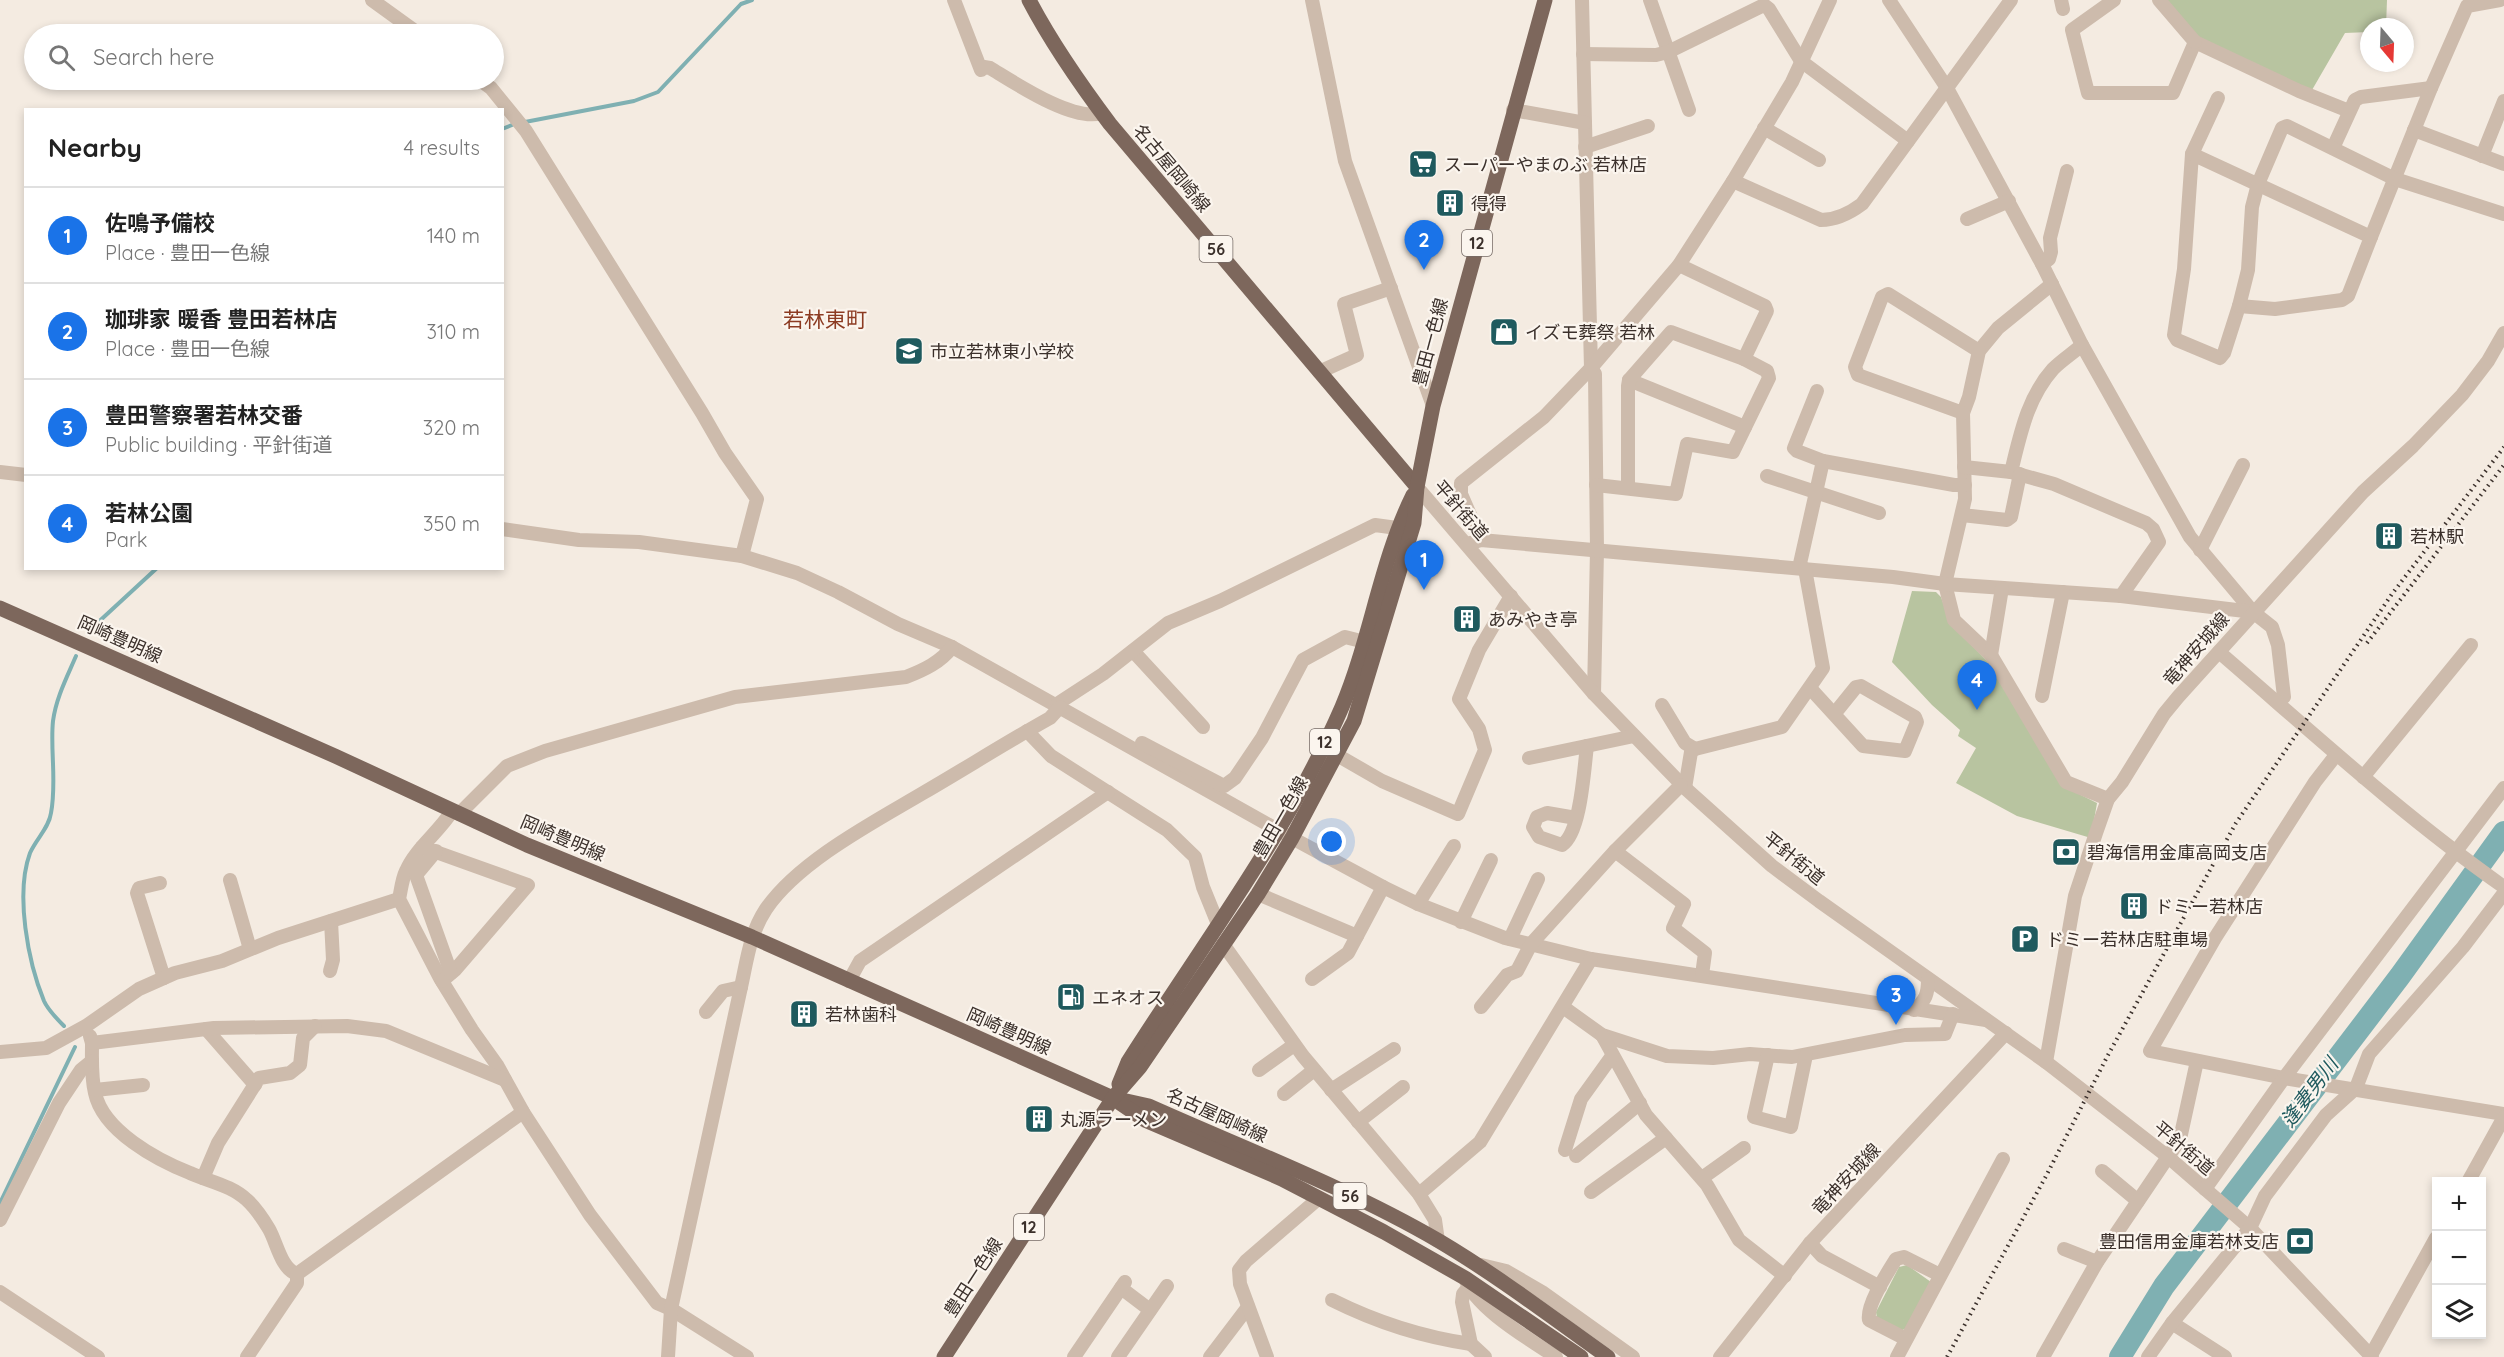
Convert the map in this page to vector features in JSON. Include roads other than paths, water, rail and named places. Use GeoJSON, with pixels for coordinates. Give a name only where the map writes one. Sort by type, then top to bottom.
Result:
{"type":"FeatureCollection","features":[{"type":"Feature","properties":{"kind":"main road","name":"名古屋岡崎線"},"geometry":{"type":"LineString","coordinates":[[1029,0],[1047,34],[1101,113],[1417,487]]}},
{"type":"Feature","properties":{"kind":"main road","name":"豊田一色線"},"geometry":{"type":"LineString","coordinates":[[1113,1098],[1128,1062],[1184,973],[1286,834],[1337,755],[1354,721],[1414,523],[1417,487],[1433,406],[1545,0]]}},
{"type":"Feature","properties":{"kind":"main road","name":"豊田一色線"},"geometry":{"type":"LineString","coordinates":[[944,1357],[1113,1098],[1140,1067],[1258,894],[1342,705],[1365,642],[1397,528],[1417,487]]}},
{"type":"Feature","properties":{"kind":"main road","name":"岡崎豊明線"},"geometry":{"type":"LineString","coordinates":[[0,608],[335,756],[527,845],[752,937],[1113,1098]]}},
{"type":"Feature","properties":{"kind":"main road","name":"名古屋岡崎線"},"geometry":{"type":"LineString","coordinates":[[1113,1098],[1145,1120],[1282,1179],[1384,1232],[1581,1357]]}},
{"type":"Feature","properties":{"kind":"main road","name":"名古屋岡崎線"},"geometry":{"type":"LineString","coordinates":[[1113,1098],[1149,1106],[1384,1212],[1476,1264],[1608,1357]]}},
{"type":"Feature","properties":{"kind":"street"},"geometry":{"type":"LineString","coordinates":[[372,0],[405,24]]}},
{"type":"Feature","properties":{"kind":"street"},"geometry":{"type":"LineString","coordinates":[[954,0],[981,70],[984,67],[990,68],[1039,98],[1092,116],[1101,113]]}},
{"type":"Feature","properties":{"kind":"street"},"geometry":{"type":"LineString","coordinates":[[1312,0],[1345,161],[1433,406]]}},
{"type":"Feature","properties":{"kind":"street"},"geometry":{"type":"LineString","coordinates":[[1582,0],[1591,368],[1596,374],[1597,550],[1594,694]]}},
{"type":"Feature","properties":{"kind":"street"},"geometry":{"type":"LineString","coordinates":[[1650,0],[1689,110]]}},
{"type":"Feature","properties":{"kind":"street"},"geometry":{"type":"LineString","coordinates":[[1481,540],[1461,494],[1461,483],[1544,417],[1591,368],[1679,265],[1764,128],[1801,61],[1830,0]]}},
{"type":"Feature","properties":{"kind":"street"},"geometry":{"type":"LineString","coordinates":[[1889,0],[1947,88],[2009,201],[2082,345],[2190,537],[2253,612],[2272,627],[2278,645],[2284,697]]}},
{"type":"Feature","properties":{"kind":"street"},"geometry":{"type":"LineString","coordinates":[[1733,181],[1821,220],[1829,220],[1846,214],[1862,204],[2011,0]]}},
{"type":"Feature","properties":{"kind":"street"},"geometry":{"type":"LineString","coordinates":[[2114,0],[2072,30],[2088,93],[2172,93],[2195,42]]}},
{"type":"Feature","properties":{"kind":"street"},"geometry":{"type":"LineString","coordinates":[[2159,0],[2195,42],[2299,91],[2349,111]]}},
{"type":"Feature","properties":{"kind":"street"},"geometry":{"type":"LineString","coordinates":[[2239,306],[2275,309],[2342,300],[2348,296],[2431,88],[2468,3],[2500,0]]}},
{"type":"Feature","properties":{"kind":"street"},"geometry":{"type":"LineString","coordinates":[[1583,54],[1656,55],[1668,52],[1764,5],[1769,9],[1801,61],[1908,141]]}},
{"type":"Feature","properties":{"kind":"street"},"geometry":{"type":"LineString","coordinates":[[2333,148],[2355,100],[2361,97],[2431,88]]}},
{"type":"Feature","properties":{"kind":"street"},"geometry":{"type":"LineString","coordinates":[[493,90],[526,131],[702,412],[725,453],[757,499],[742,556]]}},
{"type":"Feature","properties":{"kind":"street"},"geometry":{"type":"LineString","coordinates":[[2218,98],[2192,154],[2184,270],[2174,335],[2177,340],[2220,358],[2224,353],[2239,306],[2248,270],[2252,207],[2258,184],[2282,128],[2287,126],[2395,179],[2504,214]]}},
{"type":"Feature","properties":{"kind":"street"},"geometry":{"type":"LineString","coordinates":[[2482,156],[2504,101]]}},
{"type":"Feature","properties":{"kind":"street"},"geometry":{"type":"LineString","coordinates":[[1513,110],[1585,123]]}},
{"type":"Feature","properties":{"kind":"street"},"geometry":{"type":"LineString","coordinates":[[1585,147],[1648,126]]}},
{"type":"Feature","properties":{"kind":"street"},"geometry":{"type":"LineString","coordinates":[[1764,128],[1819,160]]}},
{"type":"Feature","properties":{"kind":"street"},"geometry":{"type":"LineString","coordinates":[[2414,130],[2504,164]]}},
{"type":"Feature","properties":{"kind":"street"},"geometry":{"type":"LineString","coordinates":[[2192,154],[2371,237]]}},
{"type":"Feature","properties":{"kind":"street"},"geometry":{"type":"LineString","coordinates":[[2042,264],[2049,259],[2051,252],[2050,238],[2067,171]]}},
{"type":"Feature","properties":{"kind":"street"},"geometry":{"type":"LineString","coordinates":[[1967,219],[2009,201]]}},
{"type":"Feature","properties":{"kind":"street"},"geometry":{"type":"LineString","coordinates":[[1679,265],[1765,306],[1767,311],[1744,359]]}},
{"type":"Feature","properties":{"kind":"street"},"geometry":{"type":"LineString","coordinates":[[2052,284],[1998,328],[1979,351],[1969,397],[1963,413],[1965,485],[1962,515],[1945,584],[1954,620],[1991,656],[2066,782],[2108,800]]}},
{"type":"Feature","properties":{"kind":"street"},"geometry":{"type":"LineString","coordinates":[[1319,372],[1357,355],[1344,304],[1391,288]]}},
{"type":"Feature","properties":{"kind":"street"},"geometry":{"type":"LineString","coordinates":[[1963,413],[1858,375],[1855,367],[1882,297],[1888,294],[1979,351]]}},
{"type":"Feature","properties":{"kind":"street"},"geometry":{"type":"LineString","coordinates":[[1596,485],[1676,494],[1687,444],[1732,452],[1769,376],[1764,369],[1744,359],[1671,332],[1629,380],[1628,488]]}},
{"type":"Feature","properties":{"kind":"street","name":"竜神安城線"},"geometry":{"type":"LineString","coordinates":[[2046,1062],[2075,896],[2108,800],[2122,783],[2164,714],[2253,612],[2363,492],[2413,446],[2462,394],[2482,370],[2504,333]]}},
{"type":"Feature","properties":{"kind":"street"},"geometry":{"type":"LineString","coordinates":[[1962,515],[2007,520],[2011,517],[2024,418],[2053,370],[2082,345]]}},
{"type":"Feature","properties":{"kind":"street"},"geometry":{"type":"LineString","coordinates":[[1629,380],[1745,427]]}},
{"type":"Feature","properties":{"kind":"street"},"geometry":{"type":"LineString","coordinates":[[1817,392],[1794,448],[1797,451],[1823,461],[1954,485],[1965,485]]}},
{"type":"Feature","properties":{"kind":"street"},"geometry":{"type":"LineString","coordinates":[[1481,1006],[1507,975],[1517,971],[1531,944],[1615,851],[1683,787],[1691,752],[1782,726],[1823,668],[1802,569],[1823,461]]}},
{"type":"Feature","properties":{"kind":"street"},"geometry":{"type":"LineString","coordinates":[[2200,550],[2243,465]]}},
{"type":"Feature","properties":{"kind":"street"},"geometry":{"type":"LineString","coordinates":[[1964,467],[2016,473],[2054,484],[2146,523],[2153,529],[2159,542],[2121,596]]}},
{"type":"Feature","properties":{"kind":"street"},"geometry":{"type":"LineString","coordinates":[[0,472],[24,475]]}},
{"type":"Feature","properties":{"kind":"street"},"geometry":{"type":"LineString","coordinates":[[1767,476],[1879,513]]}},
{"type":"Feature","properties":{"kind":"street","name":"平針街道"},"geometry":{"type":"LineString","coordinates":[[1417,487],[1594,694],[1683,787],[1772,866],[2046,1062],[2167,1156],[2247,1225],[2371,1357]]}},
{"type":"Feature","properties":{"kind":"street"},"geometry":{"type":"LineString","coordinates":[[669,1357],[671,1309],[752,937],[766,910],[779,893],[798,875],[875,819],[1050,718],[1058,705],[1103,674],[1168,623],[1220,602],[1375,525],[1397,528]]}},
{"type":"Feature","properties":{"kind":"street"},"geometry":{"type":"LineString","coordinates":[[504,529],[579,540],[639,542],[742,556],[797,573],[898,624],[952,647],[1383,887],[1461,922],[1510,939],[1591,959],[1986,1020]]}},
{"type":"Feature","properties":{"kind":"street"},"geometry":{"type":"LineString","coordinates":[[1467,544],[1481,540],[1597,550],[1945,584],[2121,596],[2253,612]]}},
{"type":"Feature","properties":{"kind":"street"},"geometry":{"type":"LineString","coordinates":[[1991,656],[2002,588]]}},
{"type":"Feature","properties":{"kind":"street"},"geometry":{"type":"LineString","coordinates":[[2042,696],[2063,592]]}},
{"type":"Feature","properties":{"kind":"street"},"geometry":{"type":"LineString","coordinates":[[1337,755],[1382,781],[1458,814],[1485,750],[1479,729],[1459,699],[1479,650],[1511,596]]}},
{"type":"Feature","properties":{"kind":"street"},"geometry":{"type":"LineString","coordinates":[[1084,720],[1117,729],[1224,786],[1235,778],[1262,738],[1303,660],[1346,637],[1365,642]]}},
{"type":"Feature","properties":{"kind":"street"},"geometry":{"type":"LineString","coordinates":[[2363,777],[2471,645]]}},
{"type":"Feature","properties":{"kind":"street"},"geometry":{"type":"LineString","coordinates":[[447,977],[416,875],[443,824],[507,766],[545,751],[735,697],[906,677],[922,671],[944,657],[952,647]]}},
{"type":"Feature","properties":{"kind":"street"},"geometry":{"type":"LineString","coordinates":[[1133,651],[1203,727]]}},
{"type":"Feature","properties":{"kind":"street"},"geometry":{"type":"LineString","coordinates":[[2148,1357],[2319,1124],[2353,1088],[2369,1054],[2463,947],[2504,889],[2336,755],[2219,652]]}},
{"type":"Feature","properties":{"kind":"street"},"geometry":{"type":"LineString","coordinates":[[1810,688],[1863,746],[1905,751],[1917,722],[1915,717],[1861,686],[1856,687],[1835,713]]}},
{"type":"Feature","properties":{"kind":"street"},"geometry":{"type":"LineString","coordinates":[[1662,705],[1684,743],[1695,749]]}},
{"type":"Feature","properties":{"kind":"street"},"geometry":{"type":"LineString","coordinates":[[1027,731],[1051,756],[1167,830],[1195,857],[1203,887],[1218,924]]}},
{"type":"Feature","properties":{"kind":"street"},"geometry":{"type":"LineString","coordinates":[[1529,758],[1634,736]]}},
{"type":"Feature","properties":{"kind":"street"},"geometry":{"type":"LineString","coordinates":[[1576,818],[1587,746]]}},
{"type":"Feature","properties":{"kind":"street"},"geometry":{"type":"LineString","coordinates":[[2336,755],[2315,782],[2215,938],[2150,1051],[2504,1116],[2471,1177]]}},
{"type":"Feature","properties":{"kind":"street"},"geometry":{"type":"LineString","coordinates":[[2207,1190],[2504,788]]}},
{"type":"Feature","properties":{"kind":"street"},"geometry":{"type":"LineString","coordinates":[[849,981],[860,961],[1108,792]]}},
{"type":"Feature","properties":{"kind":"street"},"geometry":{"type":"LineString","coordinates":[[1418,904],[1454,846]]}},
{"type":"Feature","properties":{"kind":"street"},"geometry":{"type":"LineString","coordinates":[[429,849],[405,872],[399,899],[447,977],[481,1044],[497,1065],[522,1112],[590,1215],[657,1303],[671,1309],[747,1357]]}},
{"type":"Feature","properties":{"kind":"street"},"geometry":{"type":"LineString","coordinates":[[429,849],[528,885],[447,977]]}},
{"type":"Feature","properties":{"kind":"street"},"geometry":{"type":"LineString","coordinates":[[1615,851],[1684,904],[1673,928],[1705,954],[1702,975]]}},
{"type":"Feature","properties":{"kind":"street"},"geometry":{"type":"LineString","coordinates":[[1461,922],[1491,860]]}},
{"type":"Feature","properties":{"kind":"street"},"geometry":{"type":"LineString","coordinates":[[1510,939],[1538,879]]}},
{"type":"Feature","properties":{"kind":"street"},"geometry":{"type":"LineString","coordinates":[[230,880],[250,949]]}},
{"type":"Feature","properties":{"kind":"street"},"geometry":{"type":"LineString","coordinates":[[160,883],[139,888],[137,893],[164,978]]}},
{"type":"Feature","properties":{"kind":"street"},"geometry":{"type":"LineString","coordinates":[[1312,979],[1348,952],[1383,887]]}},
{"type":"Feature","properties":{"kind":"street"},"geometry":{"type":"LineString","coordinates":[[1258,894],[1357,936]]}},
{"type":"Feature","properties":{"kind":"street"},"geometry":{"type":"LineString","coordinates":[[0,1052],[46,1048],[86,1026],[139,989],[164,978],[222,961],[250,949],[399,899]]}},
{"type":"Feature","properties":{"kind":"street"},"geometry":{"type":"LineString","coordinates":[[330,921],[333,960],[330,971]]}},
{"type":"Feature","properties":{"kind":"street"},"geometry":{"type":"LineString","coordinates":[[1223,944],[1294,1045],[1419,1194],[1434,1220],[1438,1241]]}},
{"type":"Feature","properties":{"kind":"street"},"geometry":{"type":"LineString","coordinates":[[1419,1194],[1480,1142],[1591,959]]}},
{"type":"Feature","properties":{"kind":"street"},"geometry":{"type":"LineString","coordinates":[[1914,1010],[1929,992],[1928,979]]}},
{"type":"Feature","properties":{"kind":"street"},"geometry":{"type":"LineString","coordinates":[[706,1012],[723,991],[741,987]]}},
{"type":"Feature","properties":{"kind":"street"},"geometry":{"type":"LineString","coordinates":[[1563,1007],[1602,1035],[1666,1056],[1713,1058],[1750,1054],[1792,1057],[1905,1035],[1945,1034],[1953,1014]]}},
{"type":"Feature","properties":{"kind":"street"},"geometry":{"type":"LineString","coordinates":[[86,1026],[92,1043],[95,1090],[103,1112],[140,1149],[203,1178],[233,1188],[247,1200],[269,1229],[282,1260],[292,1273],[297,1275]]}},
{"type":"Feature","properties":{"kind":"street"},"geometry":{"type":"LineString","coordinates":[[203,1178],[218,1143],[259,1078],[290,1073],[300,1065],[303,1038],[315,1026]]}},
{"type":"Feature","properties":{"kind":"street"},"geometry":{"type":"LineString","coordinates":[[92,1043],[206,1029],[347,1026],[386,1031],[505,1080]]}},
{"type":"Feature","properties":{"kind":"street"},"geometry":{"type":"LineString","coordinates":[[206,1029],[255,1085]]}},
{"type":"Feature","properties":{"kind":"street","name":"竜神安城線"},"geometry":{"type":"LineString","coordinates":[[1720,1357],[1810,1244],[2006,1033]]}},
{"type":"Feature","properties":{"kind":"street"},"geometry":{"type":"LineString","coordinates":[[1602,1035],[1646,1115],[1702,1178],[1739,1240],[1785,1276]]}},
{"type":"Feature","properties":{"kind":"street"},"geometry":{"type":"LineString","coordinates":[[1259,1070],[1294,1045]]}},
{"type":"Feature","properties":{"kind":"street"},"geometry":{"type":"LineString","coordinates":[[1331,1090],[1394,1049]]}},
{"type":"Feature","properties":{"kind":"street"},"geometry":{"type":"LineString","coordinates":[[1768,1055],[1754,1117],[1791,1127],[1806,1055]]}},
{"type":"Feature","properties":{"kind":"street"},"geometry":{"type":"LineString","coordinates":[[1612,1056],[1581,1099],[1571,1153],[1640,1103]]}},
{"type":"Feature","properties":{"kind":"street"},"geometry":{"type":"LineString","coordinates":[[0,1220],[59,1103],[81,1070],[92,1061]]}},
{"type":"Feature","properties":{"kind":"street"},"geometry":{"type":"LineString","coordinates":[[2043,1357],[2097,1262],[2180,1139],[2197,1061]]}},
{"type":"Feature","properties":{"kind":"street"},"geometry":{"type":"LineString","coordinates":[[1284,1094],[1314,1070]]}},
{"type":"Feature","properties":{"kind":"street"},"geometry":{"type":"LineString","coordinates":[[95,1090],[143,1085]]}},
{"type":"Feature","properties":{"kind":"street"},"geometry":{"type":"LineString","coordinates":[[1358,1122],[1403,1087]]}},
{"type":"Feature","properties":{"kind":"street"},"geometry":{"type":"LineString","coordinates":[[297,1275],[522,1112]]}},
{"type":"Feature","properties":{"kind":"street"},"geometry":{"type":"LineString","coordinates":[[1591,1191],[1666,1138]]}},
{"type":"Feature","properties":{"kind":"street"},"geometry":{"type":"LineString","coordinates":[[1702,1178],[1744,1148]]}},
{"type":"Feature","properties":{"kind":"street"},"geometry":{"type":"LineString","coordinates":[[1897,1357],[2003,1159]]}},
{"type":"Feature","properties":{"kind":"street"},"geometry":{"type":"LineString","coordinates":[[2102,1172],[2138,1201]]}},
{"type":"Feature","properties":{"kind":"street"},"geometry":{"type":"LineString","coordinates":[[1267,1357],[1240,1284],[1239,1270],[1246,1261],[1318,1199]]}},
{"type":"Feature","properties":{"kind":"street"},"geometry":{"type":"LineString","coordinates":[[1810,1244],[1822,1256],[1880,1287]]}},
{"type":"Feature","properties":{"kind":"street"},"geometry":{"type":"LineString","coordinates":[[2371,1357],[2432,1245]]}},
{"type":"Feature","properties":{"kind":"street"},"geometry":{"type":"LineString","coordinates":[[2064,1249],[2097,1262]]}},
{"type":"Feature","properties":{"kind":"street"},"geometry":{"type":"LineString","coordinates":[[1906,1339],[1869,1320],[1868,1314],[1880,1287],[1896,1259],[1904,1257],[1940,1275]]}},
{"type":"Feature","properties":{"kind":"street"},"geometry":{"type":"LineString","coordinates":[[1476,1264],[1506,1271],[1542,1292],[1633,1357]]}},
{"type":"Feature","properties":{"kind":"street"},"geometry":{"type":"LineString","coordinates":[[247,1357],[297,1283],[297,1275]]}},
{"type":"Feature","properties":{"kind":"street"},"geometry":{"type":"LineString","coordinates":[[1466,1283],[1462,1302],[1471,1344]]}},
{"type":"Feature","properties":{"kind":"street"},"geometry":{"type":"LineString","coordinates":[[1466,1283],[1495,1313],[1556,1357]]}},
{"type":"Feature","properties":{"kind":"street"},"geometry":{"type":"LineString","coordinates":[[1074,1357],[1123,1285],[1150,1310]]}},
{"type":"Feature","properties":{"kind":"street"},"geometry":{"type":"LineString","coordinates":[[1118,1357],[1167,1286]]}},
{"type":"Feature","properties":{"kind":"street"},"geometry":{"type":"LineString","coordinates":[[0,1292],[99,1357]]}},
{"type":"Feature","properties":{"kind":"street"},"geometry":{"type":"LineString","coordinates":[[1332,1299],[1368,1318],[1389,1325],[1443,1340],[1471,1344],[1485,1357]]}},
{"type":"Feature","properties":{"kind":"street"},"geometry":{"type":"LineString","coordinates":[[1210,1357],[1248,1307]]}},
{"type":"Feature","properties":{"kind":"street"},"geometry":{"type":"LineString","coordinates":[[2172,1323],[2225,1357]]}},
{"type":"Feature","properties":{"kind":"waterway"},"geometry":{"type":"LineString","coordinates":[[525,122],[634,101],[658,92],[741,4],[752,0]]}},
{"type":"Feature","properties":{"kind":"waterway"},"geometry":{"type":"LineString","coordinates":[[504,128],[512,125]]}},
{"type":"Feature","properties":{"kind":"waterway"},"geometry":{"type":"LineString","coordinates":[[93,627],[155,570]]}},
{"type":"Feature","properties":{"kind":"waterway"},"geometry":{"type":"LineString","coordinates":[[64,1026],[48,1008],[38,985],[25,928],[24,888],[30,853],[50,818],[53,802],[54,712],[76,656]]}},
{"type":"Feature","properties":{"kind":"waterway","name":"逢妻男川"},"geometry":{"type":"LineString","coordinates":[[2120,1357],[2164,1286],[2400,976],[2504,832]]}},
{"type":"Feature","properties":{"kind":"waterway"},"geometry":{"type":"LineString","coordinates":[[0,1203],[75,1047]]}},
{"type":"Feature","properties":{"kind":"railway"},"geometry":{"type":"LineString","coordinates":[[1947,1357],[2045,1178],[2108,1055],[2236,823],[2392,594],[2504,447]]}},
{"type":"Feature","properties":{"kind":"railway"},"geometry":{"type":"LineString","coordinates":[[2367,643],[2504,465]]}},
{"type":"Feature","properties":{"kind":"place","name":"スーパーやまのぶ 若林店"},"geometry":{"type":"Point","coordinates":[1423,164]}},
{"type":"Feature","properties":{"kind":"place","name":"得得"},"geometry":{"type":"Point","coordinates":[1450,203]}},
{"type":"Feature","properties":{"kind":"place","name":"珈琲家 暖香 豊田若林店"},"geometry":{"type":"Point","coordinates":[1424,270]}},
{"type":"Feature","properties":{"kind":"place","name":"イズモ葬祭 若林"},"geometry":{"type":"Point","coordinates":[1504,332]}},
{"type":"Feature","properties":{"kind":"place","name":"市立若林東小学校"},"geometry":{"type":"Point","coordinates":[909,351]}},
{"type":"Feature","properties":{"kind":"place","name":"若林駅"},"geometry":{"type":"Point","coordinates":[2389,536]}},
{"type":"Feature","properties":{"kind":"place","name":"佐鳴予備校"},"geometry":{"type":"Point","coordinates":[1424,590]}},
{"type":"Feature","properties":{"kind":"place","name":"あみやき亭"},"geometry":{"type":"Point","coordinates":[1467,619]}},
{"type":"Feature","properties":{"kind":"place","name":"若林公園"},"geometry":{"type":"Point","coordinates":[1977,710]}},
{"type":"Feature","properties":{"kind":"place","name":"碧海信用金庫高岡支店"},"geometry":{"type":"Point","coordinates":[2066,852]}},
{"type":"Feature","properties":{"kind":"place","name":"ドミー若林店"},"geometry":{"type":"Point","coordinates":[2134,906]}},
{"type":"Feature","properties":{"kind":"place","name":"ドミー若林店駐車場"},"geometry":{"type":"Point","coordinates":[2025,939]}},
{"type":"Feature","properties":{"kind":"place","name":"エネオス"},"geometry":{"type":"Point","coordinates":[1071,997]}},
{"type":"Feature","properties":{"kind":"place","name":"若林歯科"},"geometry":{"type":"Point","coordinates":[804,1014]}},
{"type":"Feature","properties":{"kind":"place","name":"豊田警察署若林交番"},"geometry":{"type":"Point","coordinates":[1896,1025]}},
{"type":"Feature","properties":{"kind":"place","name":"丸源ラーメン"},"geometry":{"type":"Point","coordinates":[1039,1119]}},
{"type":"Feature","properties":{"kind":"place","name":"豊田信用金庫若林支店"},"geometry":{"type":"Point","coordinates":[2300,1241]}},
{"type":"Feature","properties":{"kind":"district","name":"若林東町"},"geometry":{"type":"Point","coordinates":[825,319]}}]}
